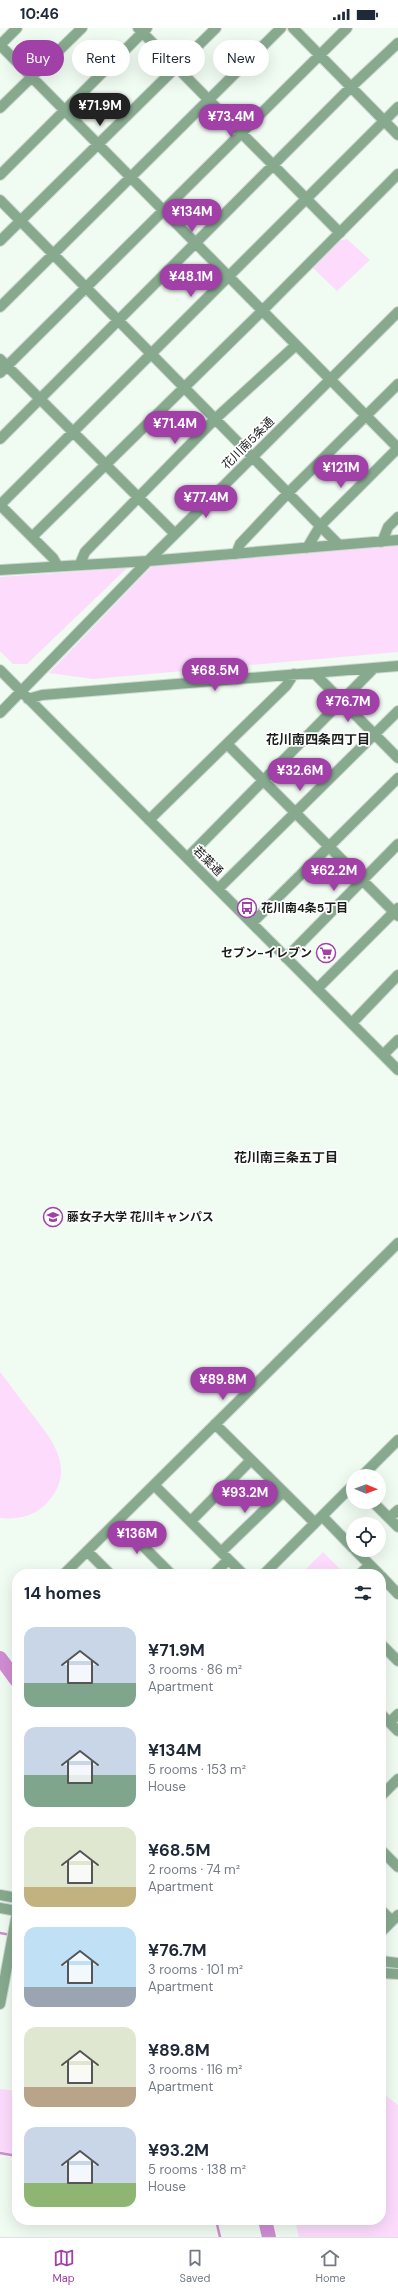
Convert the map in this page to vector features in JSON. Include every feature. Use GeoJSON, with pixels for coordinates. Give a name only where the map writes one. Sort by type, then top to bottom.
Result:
{"type":"FeatureCollection","features":[{"type":"Feature","properties":{"kind":"street"},"geometry":{"type":"LineString","coordinates":[[17,28],[0,45],[398,448],[320,526],[307,548]]}},
{"type":"Feature","properties":{"kind":"street"},"geometry":{"type":"LineString","coordinates":[[0,108],[82,28]]}},
{"type":"Feature","properties":{"kind":"street"},"geometry":{"type":"LineString","coordinates":[[204,40],[216,28]]}},
{"type":"Feature","properties":{"kind":"street"},"geometry":{"type":"LineString","coordinates":[[0,307],[281,28]]}},
{"type":"Feature","properties":{"kind":"street"},"geometry":{"type":"LineString","coordinates":[[293,28],[398,135]]}},
{"type":"Feature","properties":{"kind":"street"},"geometry":{"type":"LineString","coordinates":[[175,534],[40,399],[2,366],[86,287],[243,134],[319,54],[347,28]]}},
{"type":"Feature","properties":{"kind":"street"},"geometry":{"type":"LineString","coordinates":[[0,175],[143,30],[152,40]]}},
{"type":"Feature","properties":{"kind":"street"},"geometry":{"type":"LineString","coordinates":[[0,439],[274,166],[351,87],[398,44]]}},
{"type":"Feature","properties":{"kind":"street"},"geometry":{"type":"LineString","coordinates":[[0,241],[167,76]]}},
{"type":"Feature","properties":{"kind":"street"},"geometry":{"type":"LineString","coordinates":[[185,76],[340,233]]}},
{"type":"Feature","properties":{"kind":"street"},"geometry":{"type":"LineString","coordinates":[[57,565],[53,558],[0,505],[398,107]]}},
{"type":"Feature","properties":{"kind":"street"},"geometry":{"type":"LineString","coordinates":[[32,537],[262,311],[398,174]]}},
{"type":"Feature","properties":{"kind":"street"},"geometry":{"type":"LineString","coordinates":[[0,200],[339,545]]}},
{"type":"Feature","properties":{"kind":"street","name":"花川南5条通"},"geometry":{"type":"LineString","coordinates":[[0,713],[25,695],[148,561],[398,312]]}},
{"type":"Feature","properties":{"kind":"street"},"geometry":{"type":"LineString","coordinates":[[80,564],[85,552],[138,498],[216,419],[296,345]]}},
{"type":"Feature","properties":{"kind":"street"},"geometry":{"type":"LineString","coordinates":[[236,554],[240,544],[288,493],[365,415],[398,384]]}},
{"type":"Feature","properties":{"kind":"street"},"geometry":{"type":"LineString","coordinates":[[382,542],[388,528],[398,517]]}},
{"type":"Feature","properties":{"kind":"street"},"geometry":{"type":"LineString","coordinates":[[0,570],[57,565],[148,561],[398,540]]}},
{"type":"Feature","properties":{"kind":"street"},"geometry":{"type":"LineString","coordinates":[[25,695],[42,695],[398,666]]}},
{"type":"Feature","properties":{"kind":"street"},"geometry":{"type":"LineString","coordinates":[[187,858],[262,779],[374,668]]}},
{"type":"Feature","properties":{"kind":"street","name":"若葉通"},"geometry":{"type":"LineString","coordinates":[[0,670],[398,1070]]}},
{"type":"Feature","properties":{"kind":"street"},"geometry":{"type":"LineString","coordinates":[[314,673],[398,758]]}},
{"type":"Feature","properties":{"kind":"street"},"geometry":{"type":"LineString","coordinates":[[149,820],[286,686],[294,674]]}},
{"type":"Feature","properties":{"kind":"street"},"geometry":{"type":"LineString","coordinates":[[218,889],[398,711]]}},
{"type":"Feature","properties":{"kind":"street"},"geometry":{"type":"LineString","coordinates":[[227,744],[397,912],[317,989]]}},
{"type":"Feature","properties":{"kind":"street"},"geometry":{"type":"LineString","coordinates":[[252,923],[398,778]]}},
{"type":"Feature","properties":{"kind":"street"},"geometry":{"type":"LineString","coordinates":[[286,958],[398,844]]}},
{"type":"Feature","properties":{"kind":"street"},"geometry":{"type":"LineString","coordinates":[[352,1023],[398,975]]}},
{"type":"Feature","properties":{"kind":"street"},"geometry":{"type":"LineString","coordinates":[[383,1055],[398,1040]]}},
{"type":"Feature","properties":{"kind":"street"},"geometry":{"type":"LineString","coordinates":[[69,1569],[396,1248]]}},
{"type":"Feature","properties":{"kind":"street"},"geometry":{"type":"LineString","coordinates":[[215,1424],[283,1492],[346,1543]]}},
{"type":"Feature","properties":{"kind":"street"},"geometry":{"type":"LineString","coordinates":[[369,1469],[398,1440]]}},
{"type":"Feature","properties":{"kind":"street"},"geometry":{"type":"LineString","coordinates":[[190,1521],[251,1460]]}},
{"type":"Feature","properties":{"kind":"street"},"geometry":{"type":"LineString","coordinates":[[154,1485],[238,1569]]}},
{"type":"Feature","properties":{"kind":"street"},"geometry":{"type":"LineString","coordinates":[[217,1569],[225,1556],[283,1492]]}},
{"type":"Feature","properties":{"kind":"street"},"geometry":{"type":"LineString","coordinates":[[269,1569],[346,1492]]}},
{"type":"Feature","properties":{"kind":"street"},"geometry":{"type":"LineString","coordinates":[[380,1509],[398,1527]]}},
{"type":"Feature","properties":{"kind":"street"},"geometry":{"type":"LineString","coordinates":[[389,1518],[398,1510]]}},
{"type":"Feature","properties":{"kind":"street"},"geometry":{"type":"LineString","coordinates":[[118,1521],[166,1569]]}},
{"type":"Feature","properties":{"kind":"street"},"geometry":{"type":"LineString","coordinates":[[87,1551],[105,1569]]}},
{"type":"Feature","properties":{"kind":"street"},"geometry":{"type":"LineString","coordinates":[[362,1557],[374,1569]]}},
{"type":"Feature","properties":{"kind":"street"},"geometry":{"type":"LineString","coordinates":[[366,1569],[370,1565]]}},
{"type":"Feature","properties":{"kind":"street"},"geometry":{"type":"LineString","coordinates":[[394,1583],[398,1594]]}},
{"type":"Feature","properties":{"kind":"street"},"geometry":{"type":"LineString","coordinates":[[386,1649],[398,1661]]}},
{"type":"Feature","properties":{"kind":"street"},"geometry":{"type":"LineString","coordinates":[[390,1722],[398,1714]]}},
{"type":"Feature","properties":{"kind":"street"},"geometry":{"type":"LineString","coordinates":[[386,1718],[398,1731]]}},
{"type":"Feature","properties":{"kind":"street"},"geometry":{"type":"LineString","coordinates":[[386,1787],[398,1778]]}},
{"type":"Feature","properties":{"kind":"street"},"geometry":{"type":"LineString","coordinates":[[386,1855],[398,1867]]}},
{"type":"Feature","properties":{"kind":"street"},"geometry":{"type":"LineString","coordinates":[[0,1895],[12,1897]]}},
{"type":"Feature","properties":{"kind":"street"},"geometry":{"type":"LineString","coordinates":[[0,1908],[12,1911]]}},
{"type":"Feature","properties":{"kind":"street"},"geometry":{"type":"LineString","coordinates":[[386,1913],[395,1918],[386,1927]]}},
{"type":"Feature","properties":{"kind":"street"},"geometry":{"type":"LineString","coordinates":[[0,2004],[12,1940]]}},
{"type":"Feature","properties":{"kind":"street"},"geometry":{"type":"LineString","coordinates":[[386,1962],[398,1963]]}},
{"type":"Feature","properties":{"kind":"street"},"geometry":{"type":"LineString","coordinates":[[386,1973],[398,1974]]}},
{"type":"Feature","properties":{"kind":"shaded area"},"geometry":{"type":"Polygon","coordinates":[[[347,239],[370,260],[337,291],[313,268],[338,241],[347,239]]]}},
{"type":"Feature","properties":{"kind":"shaded area"},"geometry":{"type":"Polygon","coordinates":[[[398,545],[398,652],[93,679],[49,673],[153,565],[398,545]]]}},
{"type":"Feature","properties":{"kind":"shaded area"},"geometry":{"type":"Polygon","coordinates":[[[127,568],[27,664],[13,664],[0,651],[0,577],[127,568]]]}},
{"type":"Feature","properties":{"kind":"shaded area"},"geometry":{"type":"Polygon","coordinates":[[[0,1372],[40,1424],[54,1445],[59,1456],[61,1467],[60,1479],[56,1491],[47,1503],[32,1514],[20,1518],[0,1518],[0,1372]]]}},
{"type":"Feature","properties":{"kind":"shaded area"},"geometry":{"type":"Polygon","coordinates":[[[323,1552],[340,1569],[306,1569],[323,1552]]]}},
{"type":"Feature","properties":{"kind":"shaded area"},"geometry":{"type":"Polygon","coordinates":[[[0,2089],[12,2090],[12,2154],[0,2151],[0,2089]]]}},
{"type":"Feature","properties":{"kind":"shaded area"},"geometry":{"type":"Polygon","coordinates":[[[386,2096],[398,2105],[398,2237],[299,2237],[296,2225],[386,2225],[386,2096]]]}},
{"type":"Feature","properties":{"kind":"waterway"},"geometry":{"type":"LineString","coordinates":[[0,1658],[12,1674]]}},
{"type":"Feature","properties":{"kind":"waterway"},"geometry":{"type":"LineString","coordinates":[[0,1933],[11,1935]]}},
{"type":"Feature","properties":{"kind":"waterway"},"geometry":{"type":"LineString","coordinates":[[0,2153],[12,2155]]}},
{"type":"Feature","properties":{"kind":"waterway"},"geometry":{"type":"LineString","coordinates":[[217,2225],[220,2237]]}},
{"type":"Feature","properties":{"kind":"waterway"},"geometry":{"type":"LineString","coordinates":[[266,2225],[269,2237]]}},
{"type":"Feature","properties":{"kind":"place","name":"花川南4条5丁目"},"geometry":{"type":"Point","coordinates":[247,908]}},
{"type":"Feature","properties":{"kind":"place","name":"セブン-イレブン"},"geometry":{"type":"Point","coordinates":[326,953]}},
{"type":"Feature","properties":{"kind":"place","name":"藤女子大学 花川キャンパス"},"geometry":{"type":"Point","coordinates":[53,1217]}},
{"type":"Feature","properties":{"kind":"district","name":"花川南四条四丁目"},"geometry":{"type":"Point","coordinates":[318,739]}},
{"type":"Feature","properties":{"kind":"district","name":"花川南三条五丁目"},"geometry":{"type":"Point","coordinates":[286,1157]}}]}
